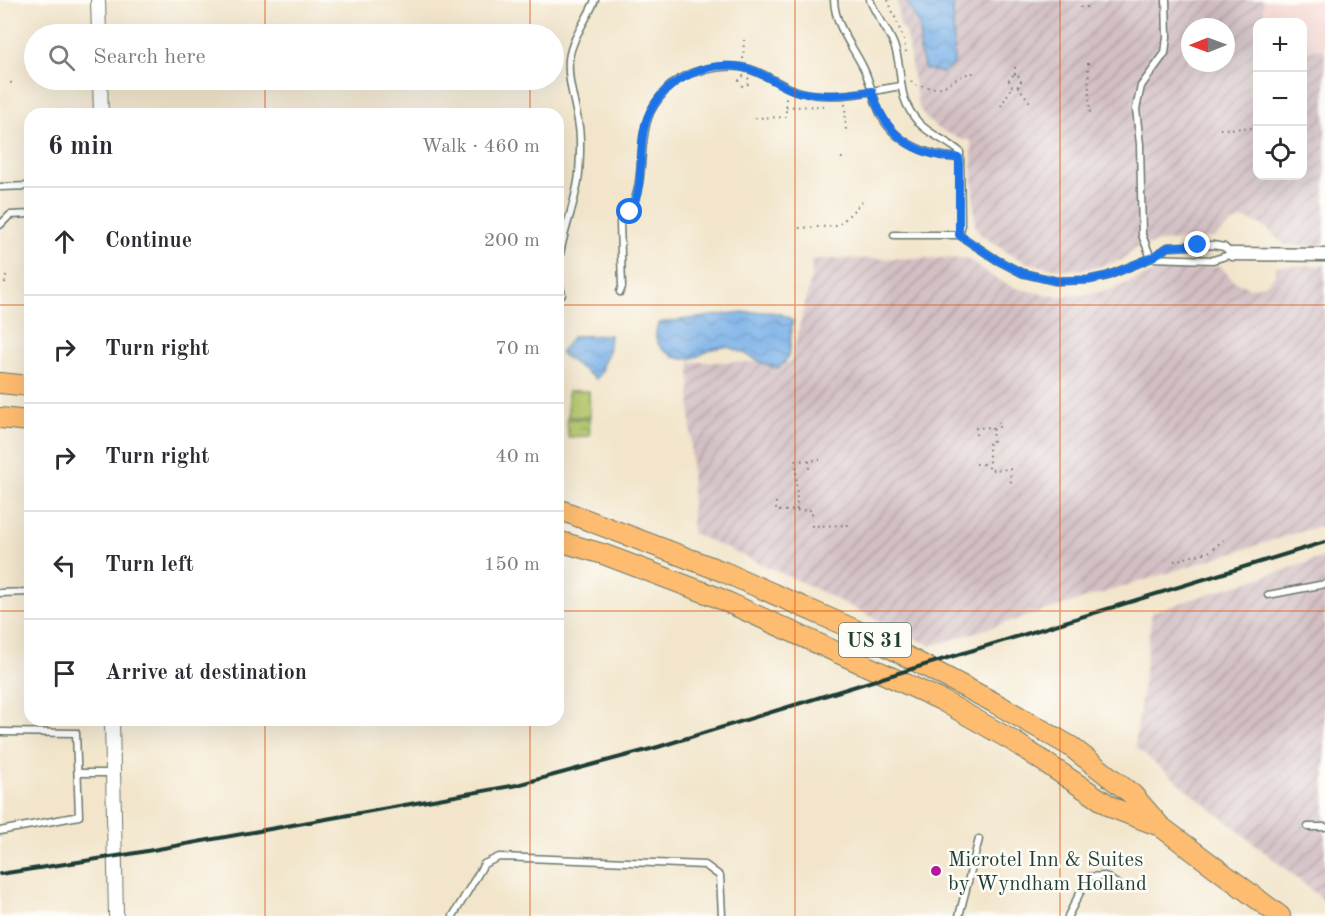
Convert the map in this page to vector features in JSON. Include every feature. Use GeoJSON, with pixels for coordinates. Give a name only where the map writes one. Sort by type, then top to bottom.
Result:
{"type":"FeatureCollection","features":[{"type":"Feature","properties":{"kind":"highway"},"geometry":{"type":"LineString","coordinates":[[0,383],[24,385]]}},
{"type":"Feature","properties":{"kind":"highway"},"geometry":{"type":"LineString","coordinates":[[0,418],[24,420]]}},
{"type":"Feature","properties":{"kind":"highway","name":"US 31"},"geometry":{"type":"LineString","coordinates":[[564,511],[724,572],[860,632],[995,703],[1070,746],[1133,795],[1160,826],[1280,916]]}},
{"type":"Feature","properties":{"kind":"highway","name":"US 31"},"geometry":{"type":"LineString","coordinates":[[564,543],[603,554],[714,596],[941,700],[1013,741],[1113,808],[1160,826]]}},
{"type":"Feature","properties":{"kind":"street"},"geometry":{"type":"LineString","coordinates":[[98,0],[99,24]]}},
{"type":"Feature","properties":{"kind":"street"},"geometry":{"type":"LineString","coordinates":[[100,90],[101,108]]}},
{"type":"Feature","properties":{"kind":"street"},"geometry":{"type":"LineString","coordinates":[[1232,254],[1325,255]]}},
{"type":"Feature","properties":{"kind":"street"},"geometry":{"type":"LineString","coordinates":[[112,726],[116,916]]}},
{"type":"Feature","properties":{"kind":"lane"},"geometry":{"type":"LineString","coordinates":[[564,238],[573,210],[579,173],[579,128],[569,58],[575,38],[595,0]]}},
{"type":"Feature","properties":{"kind":"lane"},"geometry":{"type":"LineString","coordinates":[[834,0],[841,28],[865,70],[883,120],[900,138],[925,151],[960,155]]}},
{"type":"Feature","properties":{"kind":"lane"},"geometry":{"type":"LineString","coordinates":[[870,0],[893,42],[898,61],[900,86],[908,107],[921,125],[960,155]]}},
{"type":"Feature","properties":{"kind":"lane"},"geometry":{"type":"LineString","coordinates":[[1151,258],[1142,235],[1140,144],[1136,109],[1141,86],[1150,71],[1163,58],[1166,48],[1166,0]]}},
{"type":"Feature","properties":{"kind":"lane"},"geometry":{"type":"LineString","coordinates":[[620,292],[622,287],[620,222],[630,212],[636,198],[647,119],[659,98],[674,83],[689,74],[703,70],[737,67],[752,70],[791,89],[807,93],[825,95],[900,86]]}},
{"type":"Feature","properties":{"kind":"lane"},"geometry":{"type":"LineString","coordinates":[[959,235],[960,155]]}},
{"type":"Feature","properties":{"kind":"lane"},"geometry":{"type":"LineString","coordinates":[[0,186],[24,186]]}},
{"type":"Feature","properties":{"kind":"lane"},"geometry":{"type":"LineString","coordinates":[[0,225],[10,215],[24,214]]}},
{"type":"Feature","properties":{"kind":"lane"},"geometry":{"type":"LineString","coordinates":[[894,235],[959,235],[1022,273],[1056,281],[1088,280],[1107,276],[1151,258],[1168,247],[1181,245],[1220,246],[1232,254]]}},
{"type":"Feature","properties":{"kind":"lane"},"geometry":{"type":"LineString","coordinates":[[1151,258],[1213,260],[1232,254]]}},
{"type":"Feature","properties":{"kind":"lane"},"geometry":{"type":"LineString","coordinates":[[1268,595],[1325,584]]}},
{"type":"Feature","properties":{"kind":"lane"},"geometry":{"type":"LineString","coordinates":[[0,593],[24,592]]}},
{"type":"Feature","properties":{"kind":"lane"},"geometry":{"type":"LineString","coordinates":[[0,732],[76,734],[79,816],[0,831]]}},
{"type":"Feature","properties":{"kind":"lane"},"geometry":{"type":"LineString","coordinates":[[78,773],[114,773]]}},
{"type":"Feature","properties":{"kind":"lane"},"geometry":{"type":"LineString","coordinates":[[1308,827],[1325,827]]}},
{"type":"Feature","properties":{"kind":"lane"},"geometry":{"type":"LineString","coordinates":[[959,916],[979,839]]}},
{"type":"Feature","properties":{"kind":"lane"},"geometry":{"type":"LineString","coordinates":[[453,916],[484,864],[499,857],[705,865],[720,876],[722,916]]}},
{"type":"Feature","properties":{"kind":"lane"},"geometry":{"type":"LineString","coordinates":[[1068,916],[1088,877],[1105,876],[1123,888]]}},
{"type":"Feature","properties":{"kind":"path"},"geometry":{"type":"LineString","coordinates":[[888,0],[904,40],[907,56]]}},
{"type":"Feature","properties":{"kind":"path"},"geometry":{"type":"LineString","coordinates":[[1080,7],[1090,7]]}},
{"type":"Feature","properties":{"kind":"path"},"geometry":{"type":"LineString","coordinates":[[744,40],[744,62]]}},
{"type":"Feature","properties":{"kind":"path"},"geometry":{"type":"LineString","coordinates":[[1088,63],[1090,116]]}},
{"type":"Feature","properties":{"kind":"path"},"geometry":{"type":"LineString","coordinates":[[1015,67],[1015,75]]}},
{"type":"Feature","properties":{"kind":"path"},"geometry":{"type":"LineString","coordinates":[[910,78],[912,84],[915,85],[937,87],[946,85],[964,74],[974,73]]}},
{"type":"Feature","properties":{"kind":"path"},"geometry":{"type":"LineString","coordinates":[[1001,105],[1012,87],[1010,79],[1015,75]]}},
{"type":"Feature","properties":{"kind":"path"},"geometry":{"type":"LineString","coordinates":[[1015,75],[1021,79],[1018,87]]}},
{"type":"Feature","properties":{"kind":"path"},"geometry":{"type":"LineString","coordinates":[[1012,87],[1018,87]]}},
{"type":"Feature","properties":{"kind":"path"},"geometry":{"type":"LineString","coordinates":[[1018,87],[1032,105]]}},
{"type":"Feature","properties":{"kind":"path"},"geometry":{"type":"LineString","coordinates":[[755,118],[786,117],[789,109],[787,95]]}},
{"type":"Feature","properties":{"kind":"path"},"geometry":{"type":"LineString","coordinates":[[789,109],[826,104]]}},
{"type":"Feature","properties":{"kind":"path"},"geometry":{"type":"LineString","coordinates":[[845,104],[846,132]]}},
{"type":"Feature","properties":{"kind":"path"},"geometry":{"type":"LineString","coordinates":[[1220,129],[1253,128]]}},
{"type":"Feature","properties":{"kind":"path"},"geometry":{"type":"LineString","coordinates":[[841,158],[846,158]]}},
{"type":"Feature","properties":{"kind":"path"},"geometry":{"type":"LineString","coordinates":[[799,228],[838,226],[862,202]]}},
{"type":"Feature","properties":{"kind":"path"},"geometry":{"type":"LineString","coordinates":[[5,282],[6,276]]}},
{"type":"Feature","properties":{"kind":"path"},"geometry":{"type":"LineString","coordinates":[[993,430],[1001,426],[998,418]]}},
{"type":"Feature","properties":{"kind":"path"},"geometry":{"type":"LineString","coordinates":[[976,435],[976,428],[992,427],[993,430]]}},
{"type":"Feature","properties":{"kind":"path"},"geometry":{"type":"LineString","coordinates":[[993,430],[993,443],[989,444],[990,470],[1010,469],[1011,485]]}},
{"type":"Feature","properties":{"kind":"path"},"geometry":{"type":"LineString","coordinates":[[809,460],[809,473]]}},
{"type":"Feature","properties":{"kind":"path"},"geometry":{"type":"LineString","coordinates":[[797,510],[796,461],[820,460]]}},
{"type":"Feature","properties":{"kind":"path"},"geometry":{"type":"LineString","coordinates":[[976,464],[989,464]]}},
{"type":"Feature","properties":{"kind":"path"},"geometry":{"type":"LineString","coordinates":[[776,502],[776,511],[812,510],[812,526],[850,525]]}},
{"type":"Feature","properties":{"kind":"path"},"geometry":{"type":"LineString","coordinates":[[1174,561],[1211,551],[1223,540]]}},
{"type":"Feature","properties":{"kind":"shaded area"},"geometry":{"type":"Polygon","coordinates":[[[898,0],[1263,0],[1264,18],[1253,18],[1253,180],[1307,180],[1307,50],[1325,49],[1325,247],[1284,245],[1260,224],[1244,219],[1232,223],[1214,238],[1159,242],[1134,249],[1122,260],[1089,269],[1067,270],[1047,267],[1029,263],[1011,255],[979,233],[975,226],[971,140],[962,140],[939,129],[926,118],[918,106],[906,35],[899,22],[898,0]]]}},
{"type":"Feature","properties":{"kind":"shaded area"},"geometry":{"type":"Polygon","coordinates":[[[1263,0],[1325,0],[1325,49],[1307,50],[1307,18],[1264,18],[1263,0]]]}},
{"type":"Feature","properties":{"kind":"shaded area"},"geometry":{"type":"Polygon","coordinates":[[[966,258],[990,275],[1015,288],[1053,296],[1086,295],[1113,289],[1167,267],[1221,267],[1234,281],[1250,288],[1269,282],[1277,266],[1325,265],[1325,524],[931,646],[801,582],[692,533],[690,362],[791,362],[812,274],[811,259],[966,258]]]}},
{"type":"Feature","properties":{"kind":"shaded area"},"geometry":{"type":"Polygon","coordinates":[[[1325,557],[1325,901],[1135,747],[1152,612],[1325,557]]]}},
{"type":"Feature","properties":{"kind":"green space"},"geometry":{"type":"Polygon","coordinates":[[[568,391],[589,391],[590,417],[568,417],[568,391]]]}},
{"type":"Feature","properties":{"kind":"green space"},"geometry":{"type":"Polygon","coordinates":[[[567,419],[589,419],[590,436],[568,437],[567,419]]]}},
{"type":"Feature","properties":{"kind":"water"},"geometry":{"type":"Polygon","coordinates":[[[907,0],[953,0],[954,64],[942,73],[925,69],[920,52],[920,25],[907,0]]]}},
{"type":"Feature","properties":{"kind":"water"},"geometry":{"type":"Polygon","coordinates":[[[735,313],[781,314],[793,321],[790,352],[784,363],[778,368],[771,367],[727,347],[712,349],[693,358],[679,358],[664,350],[657,341],[656,332],[659,323],[735,313]]]}},
{"type":"Feature","properties":{"kind":"water"},"geometry":{"type":"Polygon","coordinates":[[[610,335],[608,353],[601,368],[603,369],[596,379],[564,356],[564,348],[573,336],[610,335]]]}},
{"type":"Feature","properties":{"kind":"railway"},"geometry":{"type":"LineString","coordinates":[[0,874],[130,854],[517,785],[658,747],[1325,542]]}},
{"type":"Feature","properties":{"kind":"place","name":"Microtel Inn & Suites by Wyndham Holland"},"geometry":{"type":"Point","coordinates":[936,871]}},
{"type":"Feature","properties":{"kind":"route"},"geometry":{"type":"LineString","coordinates":[[630,212],[636,198],[647,119],[659,98],[668,87],[689,74],[721,67],[744,67],[799,92],[825,95],[872,91],[883,120],[909,145],[959,158],[961,221],[959,235],[1022,273],[1056,281],[1088,280],[1121,271],[1151,258],[1168,247],[1198,245]]}}]}
